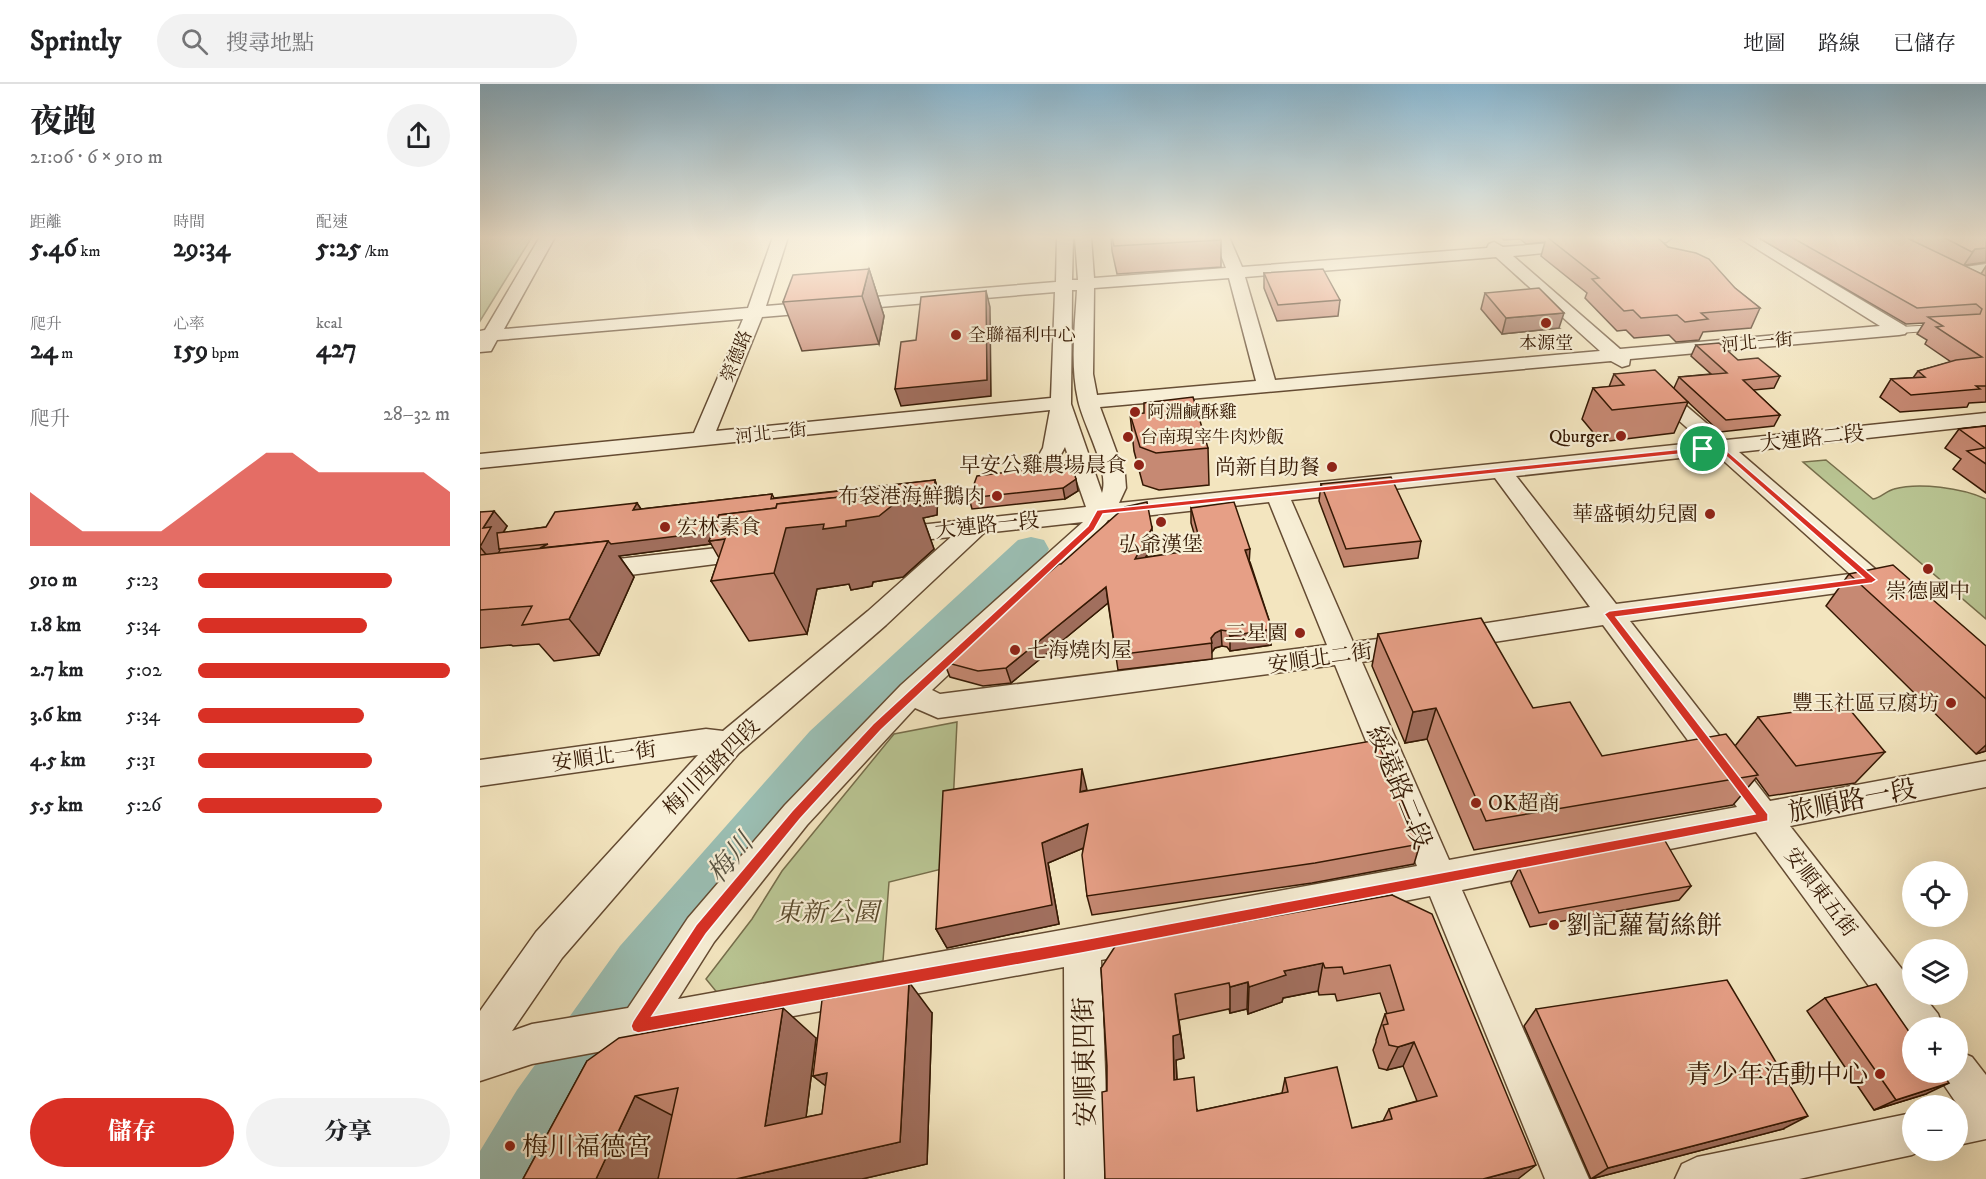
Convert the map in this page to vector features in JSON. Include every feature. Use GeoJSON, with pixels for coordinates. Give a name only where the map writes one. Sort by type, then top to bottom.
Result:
{"type":"FeatureCollection","features":[{"type":"Feature","properties":{"kind":"street"},"geometry":{"type":"LineString","coordinates":[[480,353],[486,336],[516,288]]}},
{"type":"Feature","properties":{"kind":"street","name":"榮德路"},"geometry":{"type":"LineString","coordinates":[[702,440],[763,288]]}},
{"type":"Feature","properties":{"kind":"street"},"geometry":{"type":"LineString","coordinates":[[486,336],[1040,288]]}},
{"type":"Feature","properties":{"kind":"street"},"geometry":{"type":"LineString","coordinates":[[1048,457],[1054,448],[1061,403],[1061,347],[1065,288]]}},
{"type":"Feature","properties":{"kind":"street"},"geometry":{"type":"LineString","coordinates":[[621,1038],[701,930],[796,815],[911,693],[1091,528],[1113,495],[1114,475],[1088,402],[1083,374],[1086,288]]}},
{"type":"Feature","properties":{"kind":"street"},"geometry":{"type":"LineString","coordinates":[[1240,288],[1267,386]]}},
{"type":"Feature","properties":{"kind":"street"},"geometry":{"type":"LineString","coordinates":[[1541,288],[1899,603]]}},
{"type":"Feature","properties":{"kind":"street"},"geometry":{"type":"LineString","coordinates":[[1830,288],[1899,330]]}},
{"type":"Feature","properties":{"kind":"street","name":"河北一街"},"geometry":{"type":"LineString","coordinates":[[1088,402],[1899,330]]}},
{"type":"Feature","properties":{"kind":"street"},"geometry":{"type":"LineString","coordinates":[[1061,403],[1091,493],[1100,512]]}},
{"type":"Feature","properties":{"kind":"street","name":"河北一街"},"geometry":{"type":"LineString","coordinates":[[480,461],[1061,403]]}},
{"type":"Feature","properties":{"kind":"street","name":"大連路二段"},"geometry":{"type":"LineString","coordinates":[[1100,512],[1986,419]]}},
{"type":"Feature","properties":{"kind":"street","name":"安順東五街"},"geometry":{"type":"LineString","coordinates":[[1500,470],[1916,1017]]}},
{"type":"Feature","properties":{"kind":"street","name":"綏遠路二段"},"geometry":{"type":"LineString","coordinates":[[1277,494],[1347,655],[1378,748],[1438,878],[1567,1179]]}},
{"type":"Feature","properties":{"kind":"street","name":"大連路一段"},"geometry":{"type":"LineString","coordinates":[[868,538],[1100,512]]}},
{"type":"Feature","properties":{"kind":"street","name":"梅川西路四段"},"geometry":{"type":"LineString","coordinates":[[480,1044],[549,945],[728,744],[877,618],[978,525]]}},
{"type":"Feature","properties":{"kind":"street"},"geometry":{"type":"LineString","coordinates":[[565,574],[775,549]]}},
{"type":"Feature","properties":{"kind":"street","name":"安順北二街"},"geometry":{"type":"LineString","coordinates":[[911,693],[938,705],[1224,661],[1347,655],[1609,614],[1872,580]]}},
{"type":"Feature","properties":{"kind":"street","name":"安順北一街"},"geometry":{"type":"LineString","coordinates":[[480,773],[706,741],[728,744]]}},
{"type":"Feature","properties":{"kind":"street","name":"旅順路一段"},"geometry":{"type":"LineString","coordinates":[[480,1061],[532,1044],[621,1038],[1082,946],[1986,774]]}},
{"type":"Feature","properties":{"kind":"street","name":"安順東四街"},"geometry":{"type":"LineString","coordinates":[[1082,946],[1087,1179]]}},
{"type":"Feature","properties":{"kind":"street"},"geometry":{"type":"LineString","coordinates":[[1967,1083],[1986,1109]]}},
{"type":"Feature","properties":{"kind":"street"},"geometry":{"type":"LineString","coordinates":[[1968,1122],[1986,1118]]}},
{"type":"Feature","properties":{"kind":"street"},"geometry":{"type":"LineString","coordinates":[[1697,1179],[1902,1136]]}},
{"type":"Feature","properties":{"kind":"lane"},"geometry":{"type":"LineString","coordinates":[[1899,330],[1954,327]]}},
{"type":"Feature","properties":{"kind":"green space"},"geometry":{"type":"Polygon","coordinates":[[[480,288],[500,288],[480,321],[480,288]]]}},
{"type":"Feature","properties":{"kind":"green space"},"geometry":{"type":"Polygon","coordinates":[[[1826,460],[1873,499],[1894,489],[1928,486],[1953,489],[1986,499],[1986,619],[1803,462],[1826,460]]]}},
{"type":"Feature","properties":{"kind":"green space","name":"東新公園"},"geometry":{"type":"Polygon","coordinates":[[[957,722],[950,867],[889,882],[883,961],[719,995],[706,979],[752,919],[782,871],[894,734],[957,722]]]}},
{"type":"Feature","properties":{"kind":"building"},"geometry":{"type":"Polygon","coordinates":[[[788,288],[864,288],[862,296],[783,302],[788,288]]]}},
{"type":"Feature","properties":{"kind":"building"},"geometry":{"type":"Polygon","coordinates":[[[1271,288],[1333,288],[1340,300],[1278,305],[1271,288]]]}},
{"type":"Feature","properties":{"kind":"building"},"geometry":{"type":"Polygon","coordinates":[[[1539,288],[1564,313],[1506,318],[1485,293],[1539,288]]]}},
{"type":"Feature","properties":{"kind":"building"},"geometry":{"type":"Polygon","coordinates":[[[1601,288],[1735,288],[1760,308],[1701,313],[1708,319],[1685,322],[1677,315],[1641,318],[1633,310],[1624,311],[1601,288]]]}},
{"type":"Feature","properties":{"kind":"building"},"geometry":{"type":"Polygon","coordinates":[[[1882,288],[1986,288],[1986,386],[1976,386],[1980,389],[1911,395],[1891,379],[1925,377],[1918,371],[1956,360],[1982,357],[1936,327],[1943,326],[1928,317],[1980,314],[1982,309],[1976,304],[1917,308],[1882,288]]]}},
{"type":"Feature","properties":{"kind":"building","name":"全聯福利中心"},"geometry":{"type":"Polygon","coordinates":[[[986,291],[987,380],[895,389],[901,342],[916,340],[921,297],[986,291]]]}},
{"type":"Feature","properties":{"kind":"building"},"geometry":{"type":"Polygon","coordinates":[[[1719,343],[1738,360],[1758,358],[1780,376],[1743,380],[1780,415],[1726,420],[1679,377],[1727,373],[1696,345],[1719,343]]]}},
{"type":"Feature","properties":{"kind":"building"},"geometry":{"type":"Polygon","coordinates":[[[1655,370],[1688,402],[1612,410],[1593,388],[1624,385],[1614,374],[1655,370]]]}},
{"type":"Feature","properties":{"kind":"building"},"geometry":{"type":"Polygon","coordinates":[[[1193,397],[1208,448],[1156,453],[1140,447],[1130,414],[1144,413],[1144,403],[1193,397]]]}},
{"type":"Feature","properties":{"kind":"building"},"geometry":{"type":"Polygon","coordinates":[[[1986,426],[1986,464],[1967,451],[1985,448],[1959,429],[1986,426]]]}},
{"type":"Feature","properties":{"kind":"building"},"geometry":{"type":"Polygon","coordinates":[[[1071,464],[1076,479],[1063,488],[969,498],[977,476],[1071,464]]]}},
{"type":"Feature","properties":{"kind":"building"},"geometry":{"type":"Polygon","coordinates":[[[1391,477],[1421,541],[1346,549],[1321,484],[1391,477]]]}},
{"type":"Feature","properties":{"kind":"building"},"geometry":{"type":"Polygon","coordinates":[[[935,480],[933,503],[920,506],[913,489],[777,504],[776,508],[719,515],[712,532],[611,544],[608,541],[540,548],[548,544],[499,549],[497,533],[546,527],[555,512],[637,503],[633,510],[772,494],[771,499],[935,480]]]}},
{"type":"Feature","properties":{"kind":"building"},"geometry":{"type":"Polygon","coordinates":[[[913,489],[879,516],[846,521],[846,526],[823,529],[824,524],[786,528],[774,573],[711,581],[725,539],[709,541],[719,515],[776,508],[777,504],[913,489]]]}},
{"type":"Feature","properties":{"kind":"building"},"geometry":{"type":"Polygon","coordinates":[[[1147,502],[1152,528],[1135,559],[1202,549],[1191,508],[1234,502],[1250,549],[1245,550],[1272,629],[1230,636],[1227,631],[1221,630],[1211,638],[1212,643],[1116,655],[1106,587],[1006,668],[978,671],[944,662],[1125,507],[1147,502]]]}},
{"type":"Feature","properties":{"kind":"building"},"geometry":{"type":"Polygon","coordinates":[[[494,511],[483,528],[491,527],[480,547],[480,512],[494,511]]]}},
{"type":"Feature","properties":{"kind":"building"},"geometry":{"type":"Polygon","coordinates":[[[608,541],[569,619],[522,625],[532,606],[480,610],[480,555],[608,541]]]}},
{"type":"Feature","properties":{"kind":"building"},"geometry":{"type":"Polygon","coordinates":[[[1893,565],[1986,646],[1986,699],[1849,574],[1893,565]]]}},
{"type":"Feature","properties":{"kind":"building"},"geometry":{"type":"Polygon","coordinates":[[[1481,618],[1533,708],[1570,702],[1602,756],[1726,734],[1758,775],[1486,821],[1436,708],[1413,712],[1378,634],[1481,618]]]}},
{"type":"Feature","properties":{"kind":"building"},"geometry":{"type":"Polygon","coordinates":[[[1846,705],[1885,752],[1796,766],[1758,717],[1846,705]]]}},
{"type":"Feature","properties":{"kind":"building"},"geometry":{"type":"Polygon","coordinates":[[[1377,740],[1420,844],[1315,863],[1087,896],[1082,855],[1088,824],[1042,843],[1052,905],[936,929],[943,791],[1082,769],[1080,792],[1377,740]]]}},
{"type":"Feature","properties":{"kind":"building"},"geometry":{"type":"Polygon","coordinates":[[[1664,839],[1691,886],[1539,913],[1519,868],[1664,839]]]}},
{"type":"Feature","properties":{"kind":"building"},"geometry":{"type":"Polygon","coordinates":[[[1392,895],[1432,914],[1536,1165],[1483,1179],[1105,1179],[1102,1092],[1107,1091],[1107,1066],[1101,968],[1116,945],[1392,895]],[[1323,963],[1284,971],[1286,975],[1249,987],[1248,982],[1230,987],[1229,983],[1175,994],[1180,1034],[1173,1036],[1174,1080],[1194,1077],[1197,1111],[1288,1092],[1285,1078],[1337,1067],[1352,1128],[1392,1119],[1389,1109],[1437,1096],[1414,1042],[1398,1047],[1389,1045],[1383,1025],[1388,1024],[1385,1014],[1404,1010],[1390,965],[1344,974],[1342,967],[1325,968],[1323,963]]]}},
{"type":"Feature","properties":{"kind":"building"},"geometry":{"type":"Polygon","coordinates":[[[1727,980],[1808,1116],[1608,1168],[1536,1009],[1727,980]]]}},
{"type":"Feature","properties":{"kind":"building"},"geometry":{"type":"Polygon","coordinates":[[[909,982],[900,1142],[736,1179],[658,1179],[678,1088],[635,1096],[596,1179],[523,1179],[587,1061],[619,1038],[783,1008],[765,1126],[822,1114],[827,1073],[813,1076],[822,1000],[909,982]]]}},
{"type":"Feature","properties":{"kind":"building"},"geometry":{"type":"Polygon","coordinates":[[[1876,984],[1902,1022],[1902,1083],[1949,1083],[1912,1095],[1902,1095],[1902,1098],[1896,1100],[1825,998],[1876,984]]]}},
{"type":"Feature","properties":{"kind":"waterway","name":"梅川"},"geometry":{"type":"LineString","coordinates":[[500,1179],[539,1112],[640,966],[826,744],[1031,549]]}},
{"type":"Feature","properties":{"kind":"place","name":"本源堂"},"geometry":{"type":"Point","coordinates":[1546,323]}},
{"type":"Feature","properties":{"kind":"place","name":"全聯福利中心"},"geometry":{"type":"Point","coordinates":[956,335]}},
{"type":"Feature","properties":{"kind":"place","name":"阿淵鹹酥雞"},"geometry":{"type":"Point","coordinates":[1135,412]}},
{"type":"Feature","properties":{"kind":"place","name":"Qburger"},"geometry":{"type":"Point","coordinates":[1621,436]}},
{"type":"Feature","properties":{"kind":"place","name":"台南現宰牛肉炒飯"},"geometry":{"type":"Point","coordinates":[1128,437]}},
{"type":"Feature","properties":{"kind":"place","name":"早安公雞農場晨食"},"geometry":{"type":"Point","coordinates":[1139,465]}},
{"type":"Feature","properties":{"kind":"place","name":"尚新自助餐"},"geometry":{"type":"Point","coordinates":[1332,467]}},
{"type":"Feature","properties":{"kind":"place","name":"布袋港海鮮鵝肉"},"geometry":{"type":"Point","coordinates":[997,496]}},
{"type":"Feature","properties":{"kind":"place","name":"華盛頓幼兒園"},"geometry":{"type":"Point","coordinates":[1710,514]}},
{"type":"Feature","properties":{"kind":"place","name":"弘爺漢堡"},"geometry":{"type":"Point","coordinates":[1161,522]}},
{"type":"Feature","properties":{"kind":"place","name":"宏林素食"},"geometry":{"type":"Point","coordinates":[665,527]}},
{"type":"Feature","properties":{"kind":"place","name":"崇德國中"},"geometry":{"type":"Point","coordinates":[1928,569]}},
{"type":"Feature","properties":{"kind":"place","name":"三星園"},"geometry":{"type":"Point","coordinates":[1300,633]}},
{"type":"Feature","properties":{"kind":"place","name":"七海燒肉屋"},"geometry":{"type":"Point","coordinates":[1015,650]}},
{"type":"Feature","properties":{"kind":"place","name":"豐玉社區豆腐坊"},"geometry":{"type":"Point","coordinates":[1951,703]}},
{"type":"Feature","properties":{"kind":"place","name":"OK超商"},"geometry":{"type":"Point","coordinates":[1476,803]}},
{"type":"Feature","properties":{"kind":"place","name":"劉記蘿蔔絲餅"},"geometry":{"type":"Point","coordinates":[1554,925]}},
{"type":"Feature","properties":{"kind":"place","name":"青少年活動中心"},"geometry":{"type":"Point","coordinates":[1880,1074]}},
{"type":"Feature","properties":{"kind":"place","name":"梅川福德宮"},"geometry":{"type":"Point","coordinates":[510,1146]}},
{"type":"Feature","properties":{"kind":"route"},"geometry":{"type":"LineString","coordinates":[[1720,447],[1872,580],[1609,614],[1764,817],[1082,946],[638,1026],[701,930],[796,815],[911,693],[1091,528],[1100,512],[1703,449],[1720,447]]}}]}
